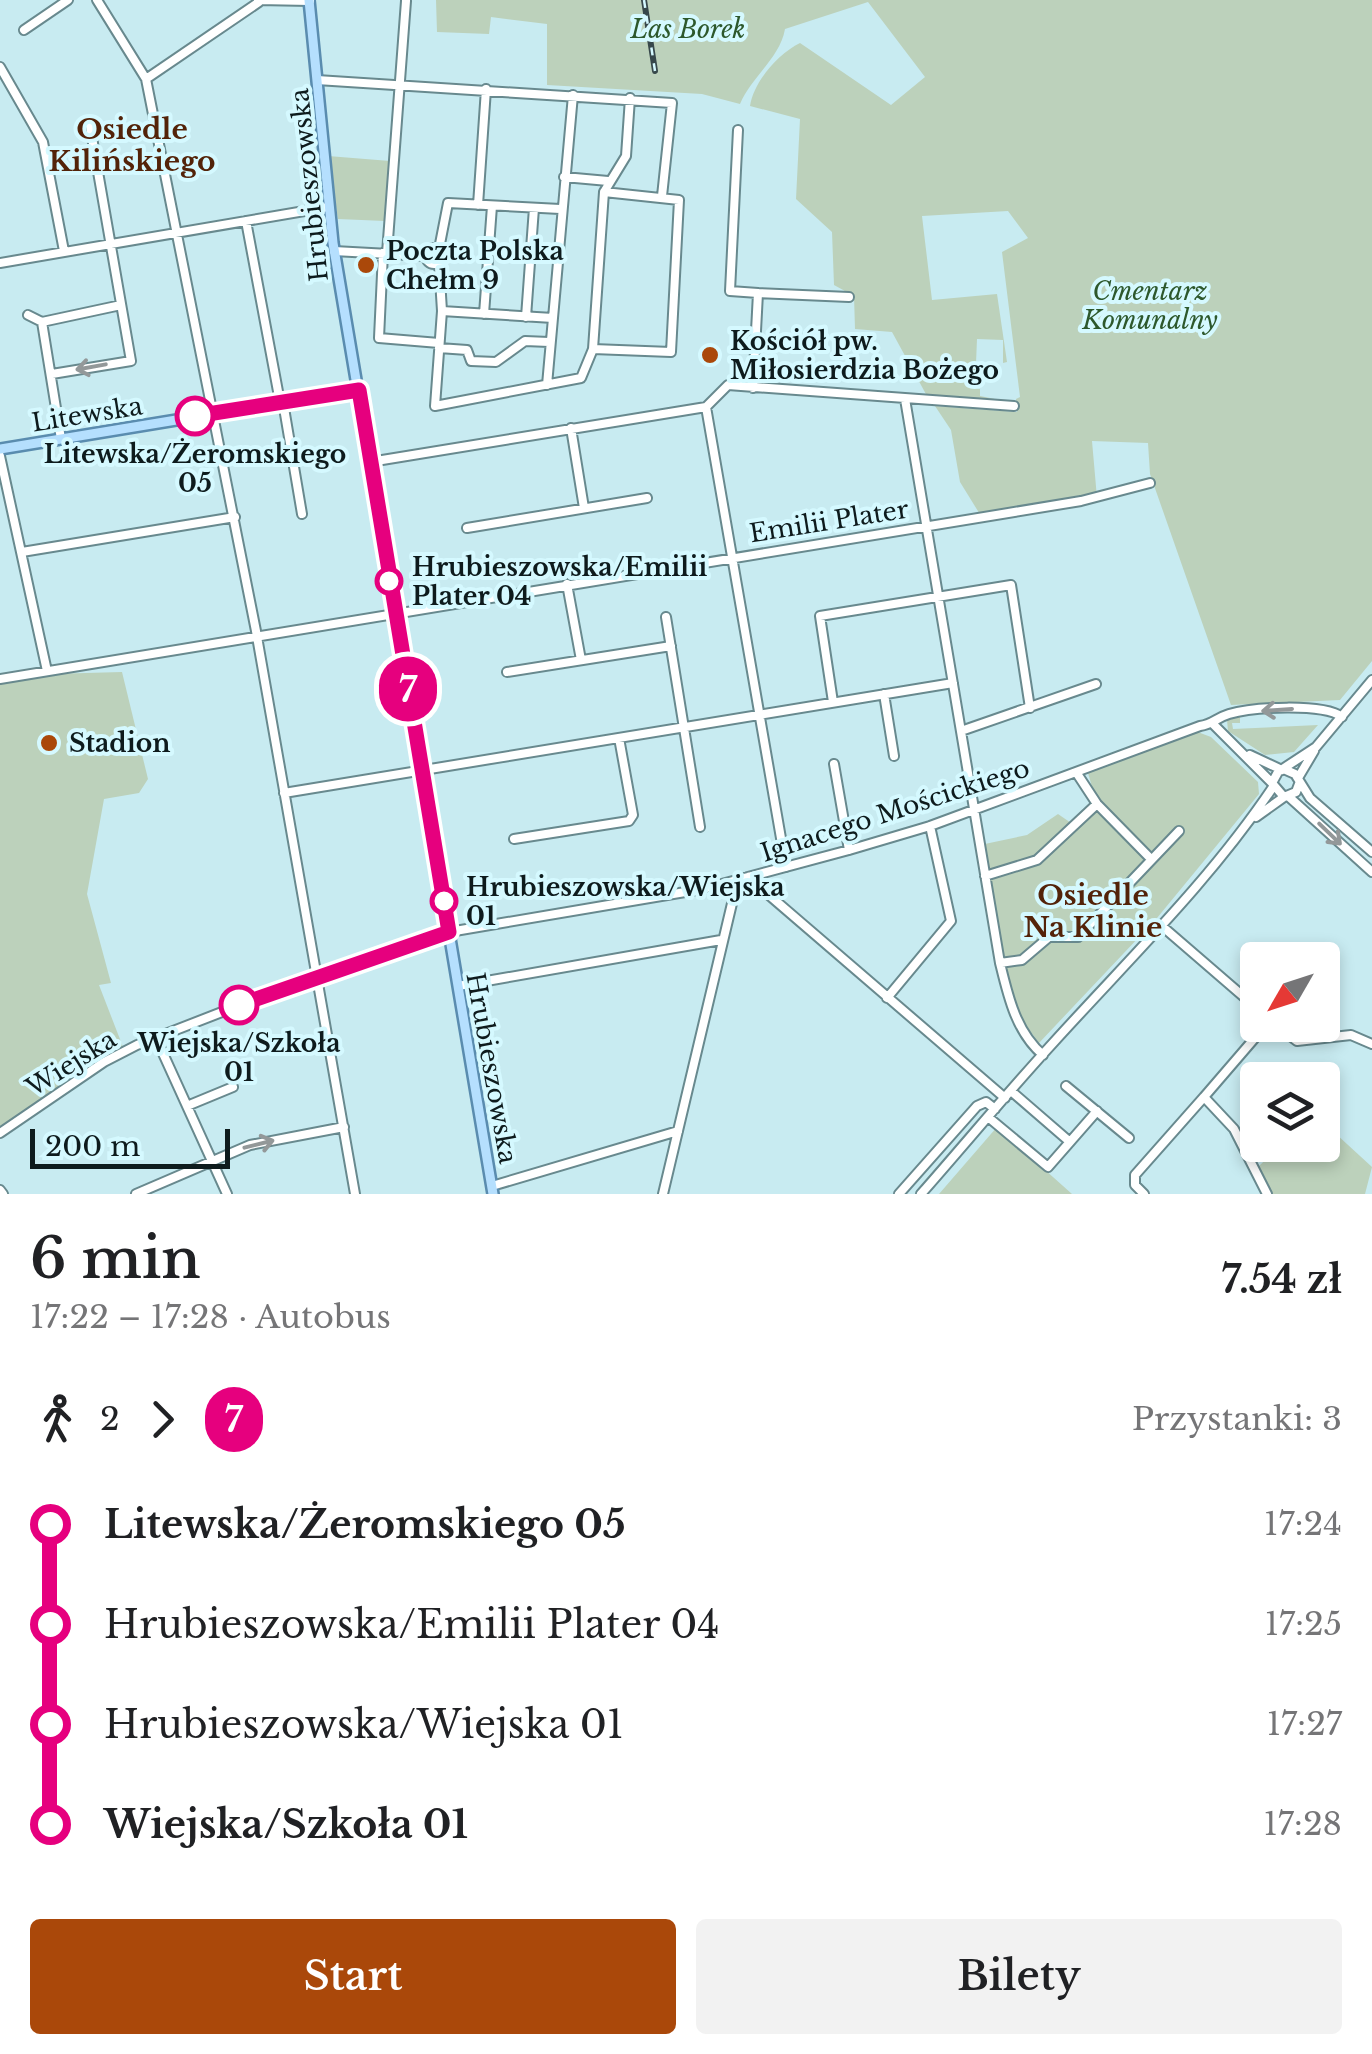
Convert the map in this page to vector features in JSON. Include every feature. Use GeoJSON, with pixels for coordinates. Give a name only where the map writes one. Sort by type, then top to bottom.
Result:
{"type":"FeatureCollection","features":[{"type":"Feature","properties":{"kind":"main road","name":"Hrubieszowska"},"geometry":{"type":"LineString","coordinates":[[310,0],[334,251],[493,1190]]}},
{"type":"Feature","properties":{"kind":"main road","name":"Litewska"},"geometry":{"type":"LineString","coordinates":[[0,452],[359,390]]}},
{"type":"Feature","properties":{"kind":"street"},"geometry":{"type":"LineString","coordinates":[[24,30],[68,0]]}},
{"type":"Feature","properties":{"kind":"street"},"geometry":{"type":"LineString","coordinates":[[97,0],[146,79],[256,635],[355,1194]]}},
{"type":"Feature","properties":{"kind":"street"},"geometry":{"type":"LineString","coordinates":[[146,79],[259,1],[310,0]]}},
{"type":"Feature","properties":{"kind":"street"},"geometry":{"type":"LineString","coordinates":[[406,1],[379,338],[467,350],[471,361],[496,362],[525,341],[549,342]]}},
{"type":"Feature","properties":{"kind":"street"},"geometry":{"type":"LineString","coordinates":[[0,68],[43,142],[64,251]]}},
{"type":"Feature","properties":{"kind":"street"},"geometry":{"type":"LineString","coordinates":[[317,80],[672,103],[662,196]]}},
{"type":"Feature","properties":{"kind":"street"},"geometry":{"type":"LineString","coordinates":[[478,205],[486,89]]}},
{"type":"Feature","properties":{"kind":"street"},"geometry":{"type":"LineString","coordinates":[[547,385],[573,94]]}},
{"type":"Feature","properties":{"kind":"street"},"geometry":{"type":"LineString","coordinates":[[560,208],[448,204],[438,263],[442,311],[436,406],[580,378],[593,349],[604,192],[626,156],[630,98]]}},
{"type":"Feature","properties":{"kind":"street"},"geometry":{"type":"LineString","coordinates":[[52,374],[131,360],[90,126]]}},
{"type":"Feature","properties":{"kind":"street"},"geometry":{"type":"LineString","coordinates":[[738,130],[730,291],[849,296]]}},
{"type":"Feature","properties":{"kind":"street"},"geometry":{"type":"LineString","coordinates":[[564,177],[608,181]]}},
{"type":"Feature","properties":{"kind":"street"},"geometry":{"type":"LineString","coordinates":[[593,349],[671,352],[679,200],[604,192]]}},
{"type":"Feature","properties":{"kind":"street"},"geometry":{"type":"LineString","coordinates":[[484,314],[492,206]]}},
{"type":"Feature","properties":{"kind":"street"},"geometry":{"type":"LineString","coordinates":[[0,263],[328,208]]}},
{"type":"Feature","properties":{"kind":"street"},"geometry":{"type":"LineString","coordinates":[[526,317],[534,208]]}},
{"type":"Feature","properties":{"kind":"street"},"geometry":{"type":"LineString","coordinates":[[246,222],[302,514]]}},
{"type":"Feature","properties":{"kind":"street"},"geometry":{"type":"LineString","coordinates":[[426,256],[431,249],[439,249]]}},
{"type":"Feature","properties":{"kind":"street"},"geometry":{"type":"LineString","coordinates":[[334,251],[426,256]]}},
{"type":"Feature","properties":{"kind":"street"},"geometry":{"type":"LineString","coordinates":[[426,256],[431,264],[438,263]]}},
{"type":"Feature","properties":{"kind":"street"},"geometry":{"type":"LineString","coordinates":[[753,388],[758,294]]}},
{"type":"Feature","properties":{"kind":"street"},"geometry":{"type":"LineString","coordinates":[[28,315],[42,322],[121,305]]}},
{"type":"Feature","properties":{"kind":"street"},"geometry":{"type":"LineString","coordinates":[[442,311],[554,318]]}},
{"type":"Feature","properties":{"kind":"street"},"geometry":{"type":"LineString","coordinates":[[42,322],[61,439]]}},
{"type":"Feature","properties":{"kind":"street"},"geometry":{"type":"LineString","coordinates":[[370,462],[706,407],[728,386],[1014,406]]}},
{"type":"Feature","properties":{"kind":"street"},"geometry":{"type":"LineString","coordinates":[[906,399],[1000,963],[1010,1004],[1030,1044],[1043,1054]]}},
{"type":"Feature","properties":{"kind":"street"},"geometry":{"type":"LineString","coordinates":[[706,407],[735,556],[786,867]]}},
{"type":"Feature","properties":{"kind":"street"},"geometry":{"type":"LineString","coordinates":[[571,428],[584,508]]}},
{"type":"Feature","properties":{"kind":"street"},"geometry":{"type":"LineString","coordinates":[[0,452],[47,671]]}},
{"type":"Feature","properties":{"kind":"street","name":"Emilii Plater"},"geometry":{"type":"LineString","coordinates":[[0,679],[1081,501],[1150,482]]}},
{"type":"Feature","properties":{"kind":"street"},"geometry":{"type":"LineString","coordinates":[[466,528],[646,498]]}},
{"type":"Feature","properties":{"kind":"street"},"geometry":{"type":"LineString","coordinates":[[22,552],[234,518]]}},
{"type":"Feature","properties":{"kind":"street"},"geometry":{"type":"LineString","coordinates":[[567,584],[580,660]]}},
{"type":"Feature","properties":{"kind":"street"},"geometry":{"type":"LineString","coordinates":[[833,702],[820,616],[1011,585],[1030,708]]}},
{"type":"Feature","properties":{"kind":"street"},"geometry":{"type":"LineString","coordinates":[[666,618],[700,827]]}},
{"type":"Feature","properties":{"kind":"street"},"geometry":{"type":"LineString","coordinates":[[507,672],[671,646]]}},
{"type":"Feature","properties":{"kind":"street"},"geometry":{"type":"LineString","coordinates":[[921,1194],[1043,1054],[1164,927],[1256,817],[1284,770],[1316,747],[1372,680]]}},
{"type":"Feature","properties":{"kind":"street"},"geometry":{"type":"LineString","coordinates":[[284,794],[953,683]]}},
{"type":"Feature","properties":{"kind":"street"},"geometry":{"type":"LineString","coordinates":[[961,731],[1096,684]]}},
{"type":"Feature","properties":{"kind":"street"},"geometry":{"type":"LineString","coordinates":[[884,694],[894,756]]}},
{"type":"Feature","properties":{"kind":"street","name":"Ignacego Mościckiego"},"geometry":{"type":"LineString","coordinates":[[449,932],[732,882],[849,850],[930,826],[1200,726],[1214,725],[1231,714],[1326,707],[1342,717]]}},
{"type":"Feature","properties":{"kind":"street"},"geometry":{"type":"LineString","coordinates":[[1214,725],[1246,753],[1273,785],[1372,872]]}},
{"type":"Feature","properties":{"kind":"street"},"geometry":{"type":"LineString","coordinates":[[514,838],[628,820],[633,815],[619,738]]}},
{"type":"Feature","properties":{"kind":"street"},"geometry":{"type":"LineString","coordinates":[[1256,817],[1286,796],[1316,747]]}},
{"type":"Feature","properties":{"kind":"street"},"geometry":{"type":"LineString","coordinates":[[1246,753],[1299,780],[1372,852]]}},
{"type":"Feature","properties":{"kind":"street"},"geometry":{"type":"LineString","coordinates":[[834,764],[849,850]]}},
{"type":"Feature","properties":{"kind":"street"},"geometry":{"type":"LineString","coordinates":[[1076,772],[1097,804],[1151,859]]}},
{"type":"Feature","properties":{"kind":"street"},"geometry":{"type":"LineString","coordinates":[[986,876],[1037,860],[1097,804]]}},
{"type":"Feature","properties":{"kind":"street"},"geometry":{"type":"LineString","coordinates":[[888,998],[952,921],[930,826]]}},
{"type":"Feature","properties":{"kind":"street"},"geometry":{"type":"LineString","coordinates":[[1000,963],[1022,960],[1048,937],[1078,937],[1179,831]]}},
{"type":"Feature","properties":{"kind":"street"},"geometry":{"type":"LineString","coordinates":[[748,877],[888,998],[1070,1142]]}},
{"type":"Feature","properties":{"kind":"street"},"geometry":{"type":"LineString","coordinates":[[663,1194],[734,895],[732,882]]}},
{"type":"Feature","properties":{"kind":"street"},"geometry":{"type":"LineString","coordinates":[[1164,927],[1240,993]]}},
{"type":"Feature","properties":{"kind":"street","name":"Wiejska"},"geometry":{"type":"LineString","coordinates":[[0,1133],[104,1062],[156,1038],[318,975],[449,932]]}},
{"type":"Feature","properties":{"kind":"street"},"geometry":{"type":"LineString","coordinates":[[458,986],[721,940]]}},
{"type":"Feature","properties":{"kind":"street"},"geometry":{"type":"LineString","coordinates":[[1340,1036],[1351,1035],[1372,1044]]}},
{"type":"Feature","properties":{"kind":"street"},"geometry":{"type":"LineString","coordinates":[[156,1038],[227,1194]]}},
{"type":"Feature","properties":{"kind":"street"},"geometry":{"type":"LineString","coordinates":[[1144,1194],[1135,1185],[1135,1175],[1251,1042]]}},
{"type":"Feature","properties":{"kind":"street"},"geometry":{"type":"LineString","coordinates":[[1066,1086],[1128,1138]]}},
{"type":"Feature","properties":{"kind":"street"},"geometry":{"type":"LineString","coordinates":[[187,1106],[233,1087]]}},
{"type":"Feature","properties":{"kind":"street"},"geometry":{"type":"LineString","coordinates":[[1204,1096],[1234,1129],[1266,1194]]}},
{"type":"Feature","properties":{"kind":"street"},"geometry":{"type":"LineString","coordinates":[[899,1194],[977,1106],[986,1102],[992,1113],[1048,1168],[1097,1111]]}},
{"type":"Feature","properties":{"kind":"street"},"geometry":{"type":"LineString","coordinates":[[136,1194],[250,1145],[344,1127]]}},
{"type":"Feature","properties":{"kind":"street"},"geometry":{"type":"LineString","coordinates":[[493,1190],[678,1131]]}},
{"type":"Feature","properties":{"kind":"green space"},"geometry":{"type":"Polygon","coordinates":[[[436,0],[1372,0],[1372,661],[1340,700],[1231,705],[1150,474],[1148,443],[1092,441],[1097,498],[981,516],[960,482],[951,430],[935,406],[1017,412],[1016,399],[1020,397],[1002,252],[1028,238],[1008,211],[922,216],[932,300],[997,294],[1007,362],[1003,363],[1003,340],[977,339],[975,388],[980,389],[980,396],[995,399],[927,396],[892,332],[855,329],[854,296],[834,285],[832,232],[796,199],[800,119],[750,106],[768,69],[800,43],[891,105],[925,77],[868,2],[785,29],[778,49],[740,104],[702,94],[547,85],[547,24],[491,17],[489,34],[437,32],[436,0]]]}},
{"type":"Feature","properties":{"kind":"green space"},"geometry":{"type":"Polygon","coordinates":[[[328,156],[390,161],[385,221],[338,219],[328,156]]]}},
{"type":"Feature","properties":{"kind":"green space"},"geometry":{"type":"Polygon","coordinates":[[[122,672],[148,779],[139,793],[104,799],[87,894],[111,983],[99,985],[123,1047],[0,1129],[0,683],[49,674],[122,672]]]}},
{"type":"Feature","properties":{"kind":"green space"},"geometry":{"type":"Polygon","coordinates":[[[1240,716],[1240,723],[1232,723],[1233,729],[1318,725],[1294,752],[1265,755],[1228,731],[1227,720],[1240,716]]]}},
{"type":"Feature","properties":{"kind":"green space"},"geometry":{"type":"Polygon","coordinates":[[[1195,731],[1211,737],[1258,782],[1259,794],[1157,918],[1039,1043],[1010,1004],[980,845],[1027,835],[1058,814],[1074,825],[1097,804],[1088,773],[1195,731]]]}},
{"type":"Feature","properties":{"kind":"green space"},"geometry":{"type":"Polygon","coordinates":[[[997,1127],[1072,1194],[939,1194],[997,1127]]]}},
{"type":"Feature","properties":{"kind":"green space"},"geometry":{"type":"Polygon","coordinates":[[[1340,1138],[1372,1167],[1365,1194],[1273,1194],[1259,1166],[1263,1162],[1340,1162],[1340,1138]]]}},
{"type":"Feature","properties":{"kind":"railway"},"geometry":{"type":"LineString","coordinates":[[644,0],[655,71]]}},
{"type":"Feature","properties":{"kind":"bus line","name":"7"},"geometry":{"type":"LineString","coordinates":[[195,416],[359,390],[449,932],[239,1005]]}},
{"type":"Feature","properties":{"kind":"place","name":"Poczta Polska Chełm 9"},"geometry":{"type":"Point","coordinates":[366,265]}},
{"type":"Feature","properties":{"kind":"place","name":"Kościół pw. Miłosierdzia Bożego"},"geometry":{"type":"Point","coordinates":[710,355]}},
{"type":"Feature","properties":{"kind":"place","name":"Litewska/Żeromskiego 05"},"geometry":{"type":"Point","coordinates":[195,416]}},
{"type":"Feature","properties":{"kind":"place","name":"Hrubieszowska/Emilii Plater 04"},"geometry":{"type":"Point","coordinates":[389,581]}},
{"type":"Feature","properties":{"kind":"place","name":"Stadion"},"geometry":{"type":"Point","coordinates":[49,743]}},
{"type":"Feature","properties":{"kind":"place","name":"Hrubieszowska/Wiejska 01"},"geometry":{"type":"Point","coordinates":[444,901]}},
{"type":"Feature","properties":{"kind":"place","name":"Wiejska/Szkoła 01"},"geometry":{"type":"Point","coordinates":[239,1005]}},
{"type":"Feature","properties":{"kind":"district","name":"Osiedle Kilińskiego"},"geometry":{"type":"Point","coordinates":[132,145]}},
{"type":"Feature","properties":{"kind":"district","name":"Osiedle Na Klinie"},"geometry":{"type":"Point","coordinates":[1093,911]}},
{"type":"Feature","properties":{"kind":"park label","name":"Las Borek"},"geometry":{"type":"Point","coordinates":[688,29]}},
{"type":"Feature","properties":{"kind":"park label","name":"Cmentarz Komunalny"},"geometry":{"type":"Point","coordinates":[1150,306]}}]}
